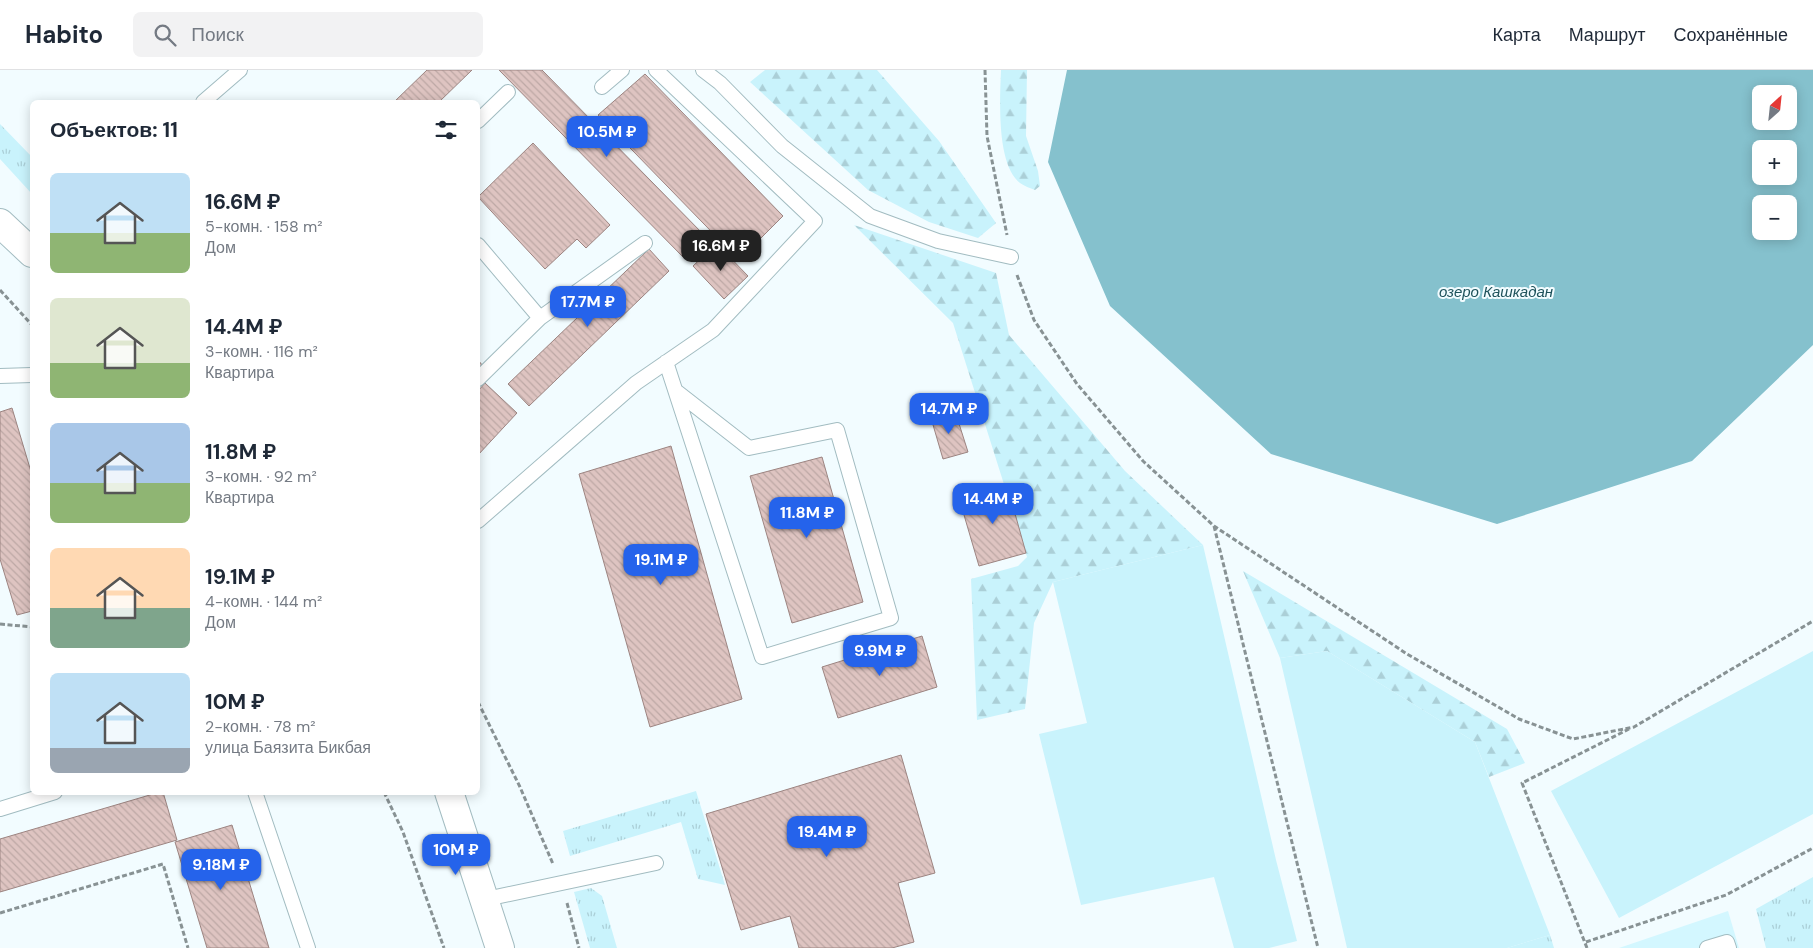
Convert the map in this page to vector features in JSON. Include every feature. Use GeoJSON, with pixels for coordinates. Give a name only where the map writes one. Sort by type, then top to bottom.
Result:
{"type":"FeatureCollection","features":[{"type":"Feature","properties":{"kind":"main road"},"geometry":{"type":"LineString","coordinates":[[0,223],[30,250]]}},
{"type":"Feature","properties":{"kind":"main road"},"geometry":{"type":"LineString","coordinates":[[451,795],[486,899],[500,948]]}},
{"type":"Feature","properties":{"kind":"lane"},"geometry":{"type":"LineString","coordinates":[[205,100],[240,70]]}},
{"type":"Feature","properties":{"kind":"lane"},"geometry":{"type":"LineString","coordinates":[[602,87],[622,70]]}},
{"type":"Feature","properties":{"kind":"lane"},"geometry":{"type":"LineString","coordinates":[[480,519],[636,383],[713,330],[815,221],[656,70]]}},
{"type":"Feature","properties":{"kind":"lane"},"geometry":{"type":"LineString","coordinates":[[703,70],[720,83],[782,146],[870,216],[938,241],[1011,257]]}},
{"type":"Feature","properties":{"kind":"lane"},"geometry":{"type":"LineString","coordinates":[[480,119],[508,92]]}},
{"type":"Feature","properties":{"kind":"lane"},"geometry":{"type":"LineString","coordinates":[[480,378],[540,318],[645,243]]}},
{"type":"Feature","properties":{"kind":"lane"},"geometry":{"type":"LineString","coordinates":[[480,247],[540,318]]}},
{"type":"Feature","properties":{"kind":"lane"},"geometry":{"type":"LineString","coordinates":[[666,362],[762,657],[890,618],[837,430],[749,448],[676,391]]}},
{"type":"Feature","properties":{"kind":"lane"},"geometry":{"type":"LineString","coordinates":[[0,376],[30,375]]}},
{"type":"Feature","properties":{"kind":"lane"},"geometry":{"type":"LineString","coordinates":[[0,809],[45,795]]}},
{"type":"Feature","properties":{"kind":"lane"},"geometry":{"type":"LineString","coordinates":[[256,795],[308,948]]}},
{"type":"Feature","properties":{"kind":"lane"},"geometry":{"type":"LineString","coordinates":[[486,899],[656,863]]}},
{"type":"Feature","properties":{"kind":"lane"},"geometry":{"type":"LineString","coordinates":[[1707,948],[1727,942],[1729,948]]}},
{"type":"Feature","properties":{"kind":"path"},"geometry":{"type":"LineString","coordinates":[[985,70],[986,136],[1011,257],[1034,320],[1077,384],[1143,461],[1214,526],[1407,654],[1519,719],[1573,739],[1634,727]]}},
{"type":"Feature","properties":{"kind":"path"},"geometry":{"type":"LineString","coordinates":[[0,290],[30,323]]}},
{"type":"Feature","properties":{"kind":"path"},"geometry":{"type":"LineString","coordinates":[[1214,526],[1318,948]]}},
{"type":"Feature","properties":{"kind":"path"},"geometry":{"type":"LineString","coordinates":[[1587,948],[1522,783],[1634,727],[1813,621]]}},
{"type":"Feature","properties":{"kind":"path"},"geometry":{"type":"LineString","coordinates":[[0,624],[30,627]]}},
{"type":"Feature","properties":{"kind":"path"},"geometry":{"type":"LineString","coordinates":[[480,706],[520,786],[562,884],[580,948]]}},
{"type":"Feature","properties":{"kind":"path"},"geometry":{"type":"LineString","coordinates":[[385,795],[403,832],[444,948]]}},
{"type":"Feature","properties":{"kind":"path"},"geometry":{"type":"LineString","coordinates":[[1586,942],[1726,895],[1813,848]]}},
{"type":"Feature","properties":{"kind":"path"},"geometry":{"type":"LineString","coordinates":[[0,913],[163,864],[188,948]]}},
{"type":"Feature","properties":{"kind":"shaded area"},"geometry":{"type":"Polygon","coordinates":[[[1728,911],[1739,948],[1619,948],[1728,911]]]}},
{"type":"Feature","properties":{"kind":"green space"},"geometry":{"type":"Polygon","coordinates":[[[765,70],[877,70],[939,141],[996,223],[978,238],[929,222],[868,190],[750,82],[765,70]]]}},
{"type":"Feature","properties":{"kind":"green space"},"geometry":{"type":"Polygon","coordinates":[[[1001,70],[1027,70],[1026,136],[1038,171],[1040,186],[1035,190],[1020,183],[1012,174],[1003,147],[1000,113],[1001,70]]]}},
{"type":"Feature","properties":{"kind":"green space"},"geometry":{"type":"Polygon","coordinates":[[[0,124],[30,155],[30,192],[0,159],[0,124]]]}},
{"type":"Feature","properties":{"kind":"green space"},"geometry":{"type":"Polygon","coordinates":[[[854,225],[996,273],[1009,335],[1125,471],[1203,545],[1053,582],[1034,623],[1025,709],[977,720],[971,579],[1018,566],[1027,557],[953,323],[854,225]]]}},
{"type":"Feature","properties":{"kind":"green space"},"geometry":{"type":"Polygon","coordinates":[[[1203,545],[1276,860],[1297,941],[1269,948],[1234,948],[1214,877],[1081,905],[1039,734],[1087,723],[1053,582],[1203,545]]]}},
{"type":"Feature","properties":{"kind":"green space"},"geometry":{"type":"Polygon","coordinates":[[[1243,571],[1507,729],[1525,763],[1489,777],[1475,742],[1327,651],[1280,658],[1243,571]]]}},
{"type":"Feature","properties":{"kind":"green space"},"geometry":{"type":"Polygon","coordinates":[[[1327,651],[1475,742],[1550,935],[1507,948],[1347,948],[1280,658],[1327,651]]]}},
{"type":"Feature","properties":{"kind":"green space"},"geometry":{"type":"Polygon","coordinates":[[[1813,651],[1813,814],[1619,918],[1551,791],[1813,651]]]}},
{"type":"Feature","properties":{"kind":"green space"},"geometry":{"type":"Polygon","coordinates":[[[696,791],[725,885],[698,879],[681,822],[570,856],[563,831],[696,791]]]}},
{"type":"Feature","properties":{"kind":"green space"},"geometry":{"type":"Polygon","coordinates":[[[1813,877],[1813,948],[1766,948],[1756,909],[1813,877]]]}},
{"type":"Feature","properties":{"kind":"green space"},"geometry":{"type":"Polygon","coordinates":[[[591,888],[602,896],[617,948],[590,948],[574,892],[591,888]]]}},
{"type":"Feature","properties":{"kind":"green space"},"geometry":{"type":"Polygon","coordinates":[[[1550,935],[1554,948],[1507,948],[1550,935]]]}},
{"type":"Feature","properties":{"kind":"water","name":"озеро Кашкадан"},"geometry":{"type":"Polygon","coordinates":[[[1067,70],[1813,70],[1813,345],[1692,461],[1497,524],[1271,454],[1110,306],[1048,162],[1067,70]]]}},
{"type":"Feature","properties":{"kind":"building"},"geometry":{"type":"Polygon","coordinates":[[[427,70],[472,70],[441,100],[396,100],[427,70]]]}},
{"type":"Feature","properties":{"kind":"building"},"geometry":{"type":"Polygon","coordinates":[[[499,70],[542,70],[705,236],[684,258],[499,70]]]}},
{"type":"Feature","properties":{"kind":"building"},"geometry":{"type":"Polygon","coordinates":[[[645,74],[783,216],[739,260],[598,115],[645,74]]]}},
{"type":"Feature","properties":{"kind":"building"},"geometry":{"type":"Polygon","coordinates":[[[533,143],[610,225],[586,248],[577,239],[545,269],[480,199],[480,195],[533,143]]]}},
{"type":"Feature","properties":{"kind":"building"},"geometry":{"type":"Polygon","coordinates":[[[719,246],[748,276],[724,299],[693,266],[711,249],[713,251],[719,246]]]}},
{"type":"Feature","properties":{"kind":"building"},"geometry":{"type":"Polygon","coordinates":[[[649,249],[669,271],[529,406],[508,384],[649,249]]]}},
{"type":"Feature","properties":{"kind":"building"},"geometry":{"type":"Polygon","coordinates":[[[485,383],[517,413],[480,453],[480,389],[485,383]]]}},
{"type":"Feature","properties":{"kind":"building"},"geometry":{"type":"Polygon","coordinates":[[[12,408],[30,468],[30,612],[17,615],[0,559],[0,412],[12,408]]]}},
{"type":"Feature","properties":{"kind":"building"},"geometry":{"type":"Polygon","coordinates":[[[955,411],[968,452],[943,459],[931,418],[955,411]]]}},
{"type":"Feature","properties":{"kind":"building"},"geometry":{"type":"Polygon","coordinates":[[[671,446],[742,699],[650,727],[579,474],[671,446]]]}},
{"type":"Feature","properties":{"kind":"building"},"geometry":{"type":"Polygon","coordinates":[[[822,457],[863,602],[792,623],[750,476],[822,457]]]}},
{"type":"Feature","properties":{"kind":"building"},"geometry":{"type":"Polygon","coordinates":[[[1007,485],[1026,553],[979,566],[959,498],[1007,485]]]}},
{"type":"Feature","properties":{"kind":"building"},"geometry":{"type":"Polygon","coordinates":[[[922,636],[937,687],[838,718],[822,667],[922,636]]]}},
{"type":"Feature","properties":{"kind":"building"},"geometry":{"type":"Polygon","coordinates":[[[901,755],[935,873],[898,883],[914,942],[892,948],[799,948],[790,916],[741,930],[706,814],[901,755]]]}},
{"type":"Feature","properties":{"kind":"building"},"geometry":{"type":"Polygon","coordinates":[[[150,795],[164,795],[177,840],[0,892],[0,839],[150,795]]]}},
{"type":"Feature","properties":{"kind":"building"},"geometry":{"type":"Polygon","coordinates":[[[232,825],[269,948],[207,948],[175,842],[232,825]]]}}]}
